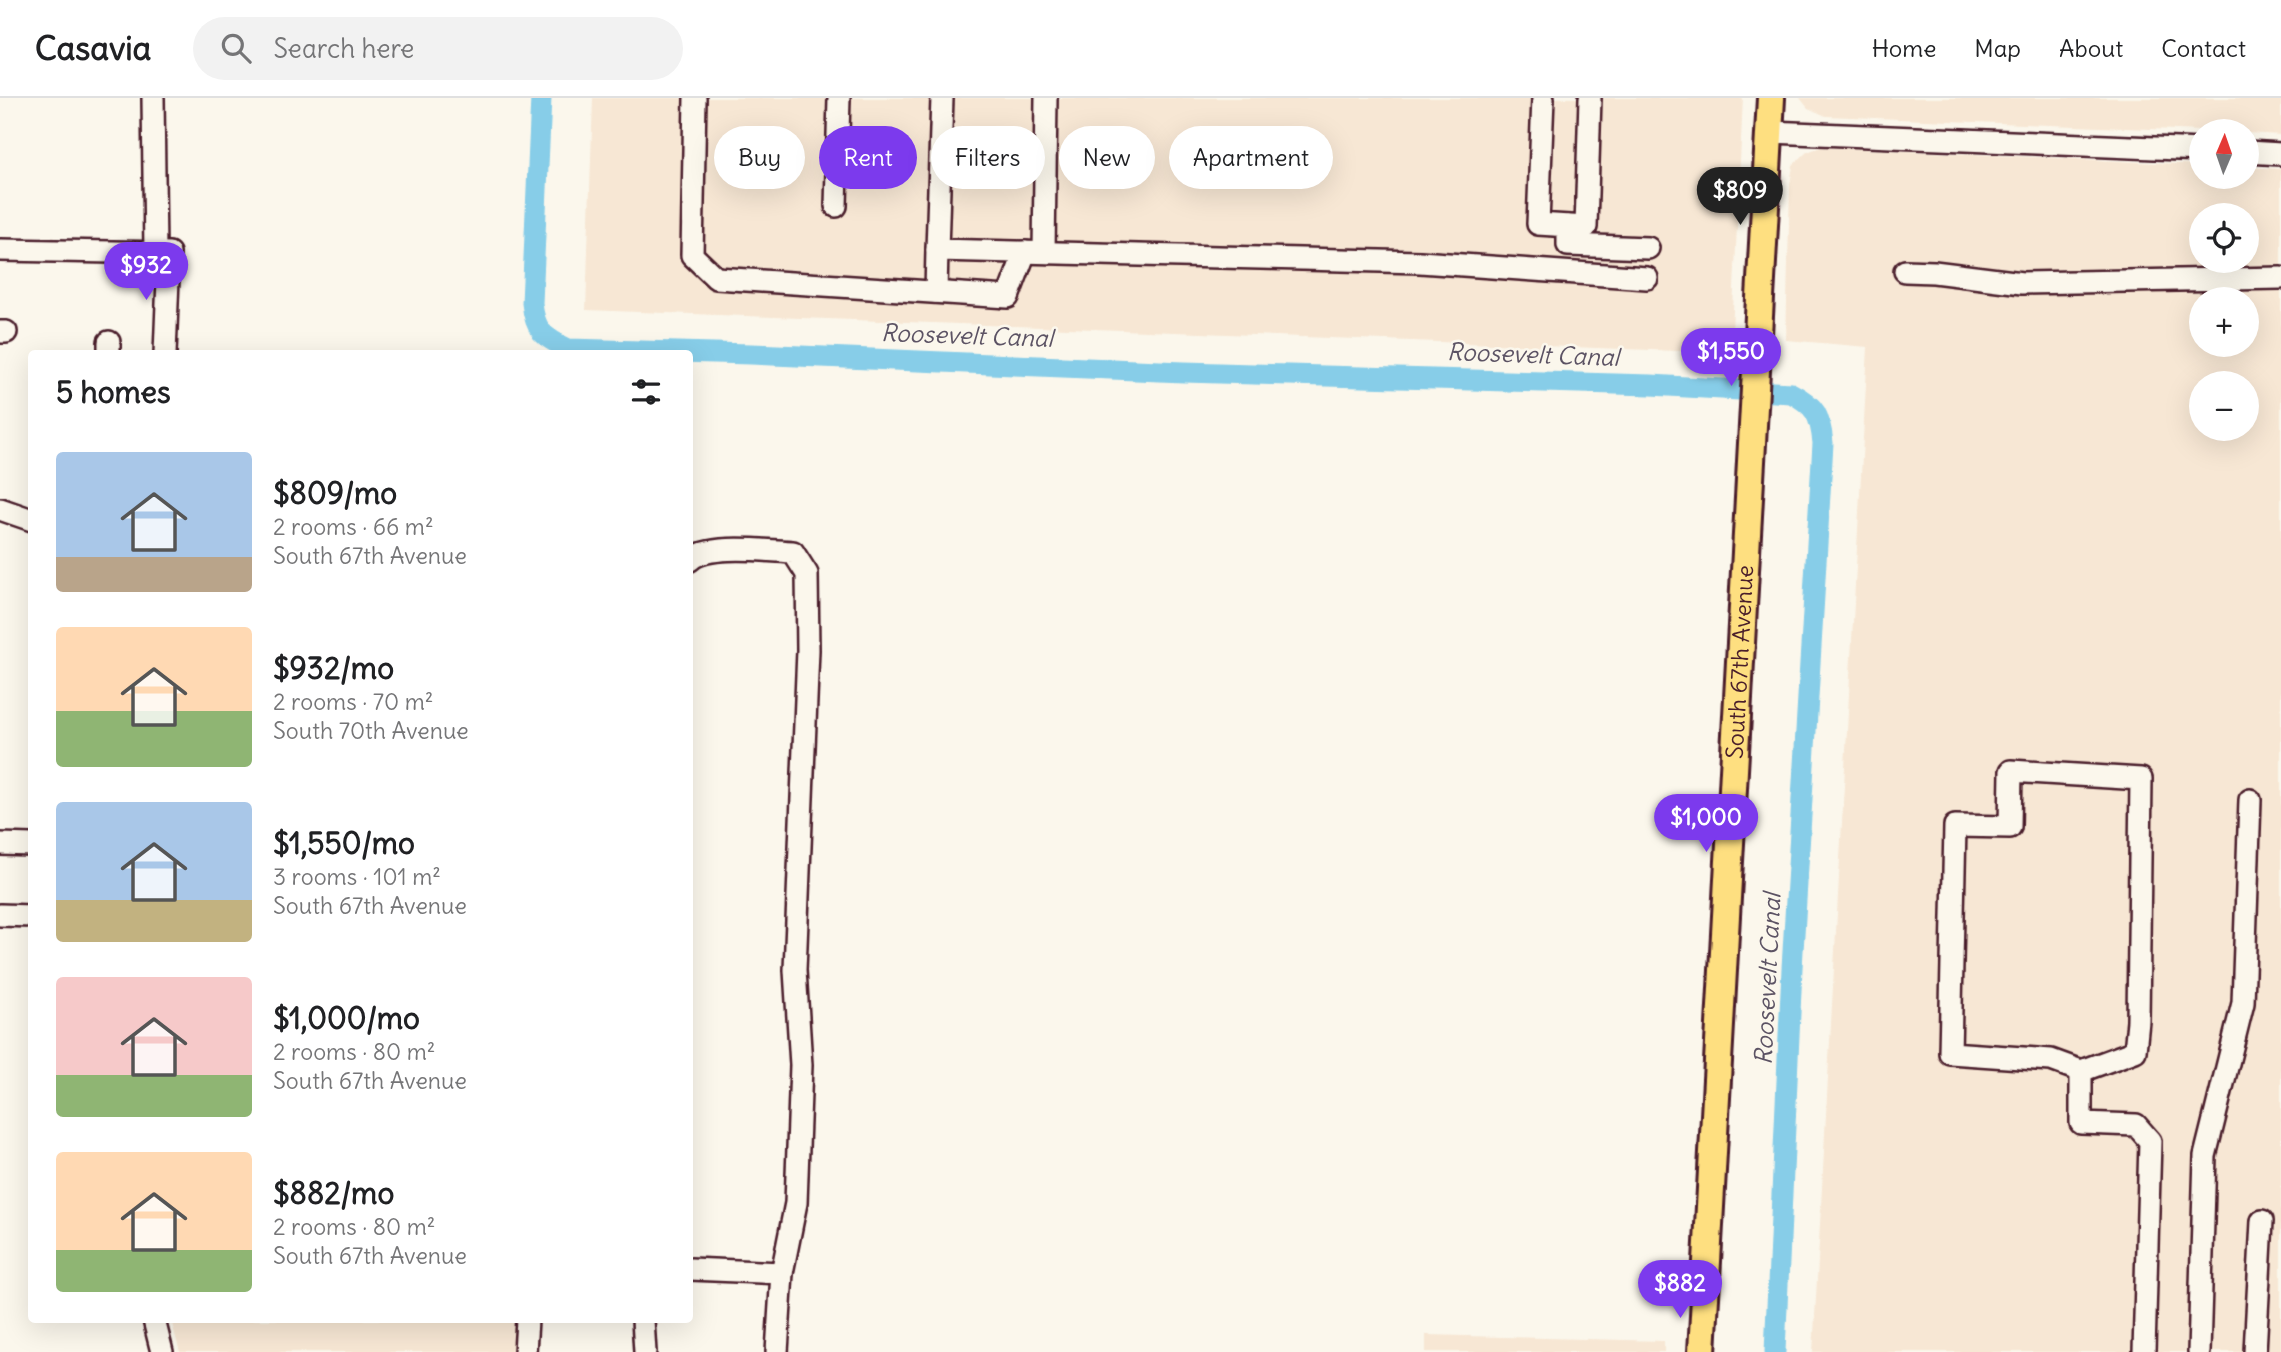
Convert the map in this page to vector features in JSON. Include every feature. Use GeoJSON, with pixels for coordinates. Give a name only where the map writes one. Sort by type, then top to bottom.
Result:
{"type":"FeatureCollection","features":[{"type":"Feature","properties":{"kind":"main road","name":"South 67th Avenue"},"geometry":{"type":"LineString","coordinates":[[1702,1352],[1771,98]]}},
{"type":"Feature","properties":{"kind":"street"},"geometry":{"type":"LineString","coordinates":[[153,98],[165,350]]}},
{"type":"Feature","properties":{"kind":"street"},"geometry":{"type":"LineString","coordinates":[[695,98],[692,255],[716,278],[1008,297],[1034,252],[1046,98]]}},
{"type":"Feature","properties":{"kind":"street"},"geometry":{"type":"LineString","coordinates":[[836,206],[839,98]]}},
{"type":"Feature","properties":{"kind":"street"},"geometry":{"type":"LineString","coordinates":[[936,292],[942,98]]}},
{"type":"Feature","properties":{"kind":"street"},"geometry":{"type":"LineString","coordinates":[[1543,98],[1538,224],[1586,227],[1590,98]]}},
{"type":"Feature","properties":{"kind":"street"},"geometry":{"type":"LineString","coordinates":[[1769,132],[2189,149]]}},
{"type":"Feature","properties":{"kind":"street"},"geometry":{"type":"LineString","coordinates":[[2259,153],[2281,154]]}},
{"type":"Feature","properties":{"kind":"street"},"geometry":{"type":"LineString","coordinates":[[1568,226],[1568,246],[1648,248]]}},
{"type":"Feature","properties":{"kind":"street"},"geometry":{"type":"LineString","coordinates":[[0,250],[162,252]]}},
{"type":"Feature","properties":{"kind":"street"},"geometry":{"type":"LineString","coordinates":[[937,250],[1420,262],[1647,278]]}},
{"type":"Feature","properties":{"kind":"street"},"geometry":{"type":"LineString","coordinates":[[1905,271],[1934,272],[2022,284],[2281,278]]}},
{"type":"Feature","properties":{"kind":"street"},"geometry":{"type":"LineString","coordinates":[[0,509],[28,519]]}},
{"type":"Feature","properties":{"kind":"street"},"geometry":{"type":"LineString","coordinates":[[693,557],[729,549],[793,552],[807,574],[808,650],[795,970],[801,1065],[796,1203],[782,1273],[777,1352]]}},
{"type":"Feature","properties":{"kind":"street"},"geometry":{"type":"LineString","coordinates":[[2011,771],[2141,779],[2138,1021],[2135,1051],[2081,1070],[2051,1060],[1950,1053],[1955,826],[2010,827],[2011,771]]}},
{"type":"Feature","properties":{"kind":"street"},"geometry":{"type":"LineString","coordinates":[[2199,1352],[2205,1156],[2243,1003],[2250,800]]}},
{"type":"Feature","properties":{"kind":"street"},"geometry":{"type":"LineString","coordinates":[[0,844],[28,845]]}},
{"type":"Feature","properties":{"kind":"street"},"geometry":{"type":"LineString","coordinates":[[0,915],[28,916]]}},
{"type":"Feature","properties":{"kind":"street"},"geometry":{"type":"LineString","coordinates":[[2081,1070],[2081,1122],[2136,1125],[2150,1141],[2144,1352]]}},
{"type":"Feature","properties":{"kind":"street"},"geometry":{"type":"LineString","coordinates":[[2255,1352],[2262,1221]]}},
{"type":"Feature","properties":{"kind":"street"},"geometry":{"type":"LineString","coordinates":[[693,1269],[782,1273]]}},
{"type":"Feature","properties":{"kind":"street"},"geometry":{"type":"LineString","coordinates":[[155,1323],[162,1352]]}},
{"type":"Feature","properties":{"kind":"street"},"geometry":{"type":"LineString","coordinates":[[525,1352],[527,1323]]}},
{"type":"Feature","properties":{"kind":"street"},"geometry":{"type":"LineString","coordinates":[[643,1323],[645,1352]]}},
{"type":"Feature","properties":{"kind":"shaded area"},"geometry":{"type":"Polygon","coordinates":[[[593,98],[1743,98],[1731,353],[586,310],[593,98]]]}},
{"type":"Feature","properties":{"kind":"shaded area"},"geometry":{"type":"Polygon","coordinates":[[[1800,98],[2281,98],[2281,135],[2259,134],[2259,119],[2189,119],[2189,131],[1826,116],[1808,108],[1800,98]]]}},
{"type":"Feature","properties":{"kind":"shaded area"},"geometry":{"type":"Polygon","coordinates":[[[1821,147],[2189,164],[2189,189],[2259,189],[2259,168],[2281,169],[2281,1352],[1813,1352],[1868,347],[1786,340],[1790,185],[1793,165],[1807,152],[1821,147]]]}},
{"type":"Feature","properties":{"kind":"shaded area"},"geometry":{"type":"Polygon","coordinates":[[[172,1323],[515,1323],[513,1352],[180,1352],[172,1323]]]}},
{"type":"Feature","properties":{"kind":"shaded area"},"geometry":{"type":"Polygon","coordinates":[[[1426,1335],[1664,1341],[1664,1352],[1426,1352],[1426,1335]]]}},
{"type":"Feature","properties":{"kind":"waterway","name":"Roosevelt Canal"},"geometry":{"type":"LineString","coordinates":[[541,98],[532,303],[535,320],[546,337],[568,349],[605,350]]}},
{"type":"Feature","properties":{"kind":"waterway","name":"Roosevelt Canal"},"geometry":{"type":"LineString","coordinates":[[693,352],[1184,372],[1651,385],[1791,393],[1806,402],[1818,418],[1823,443],[1792,968],[1775,1352]]}}]}
